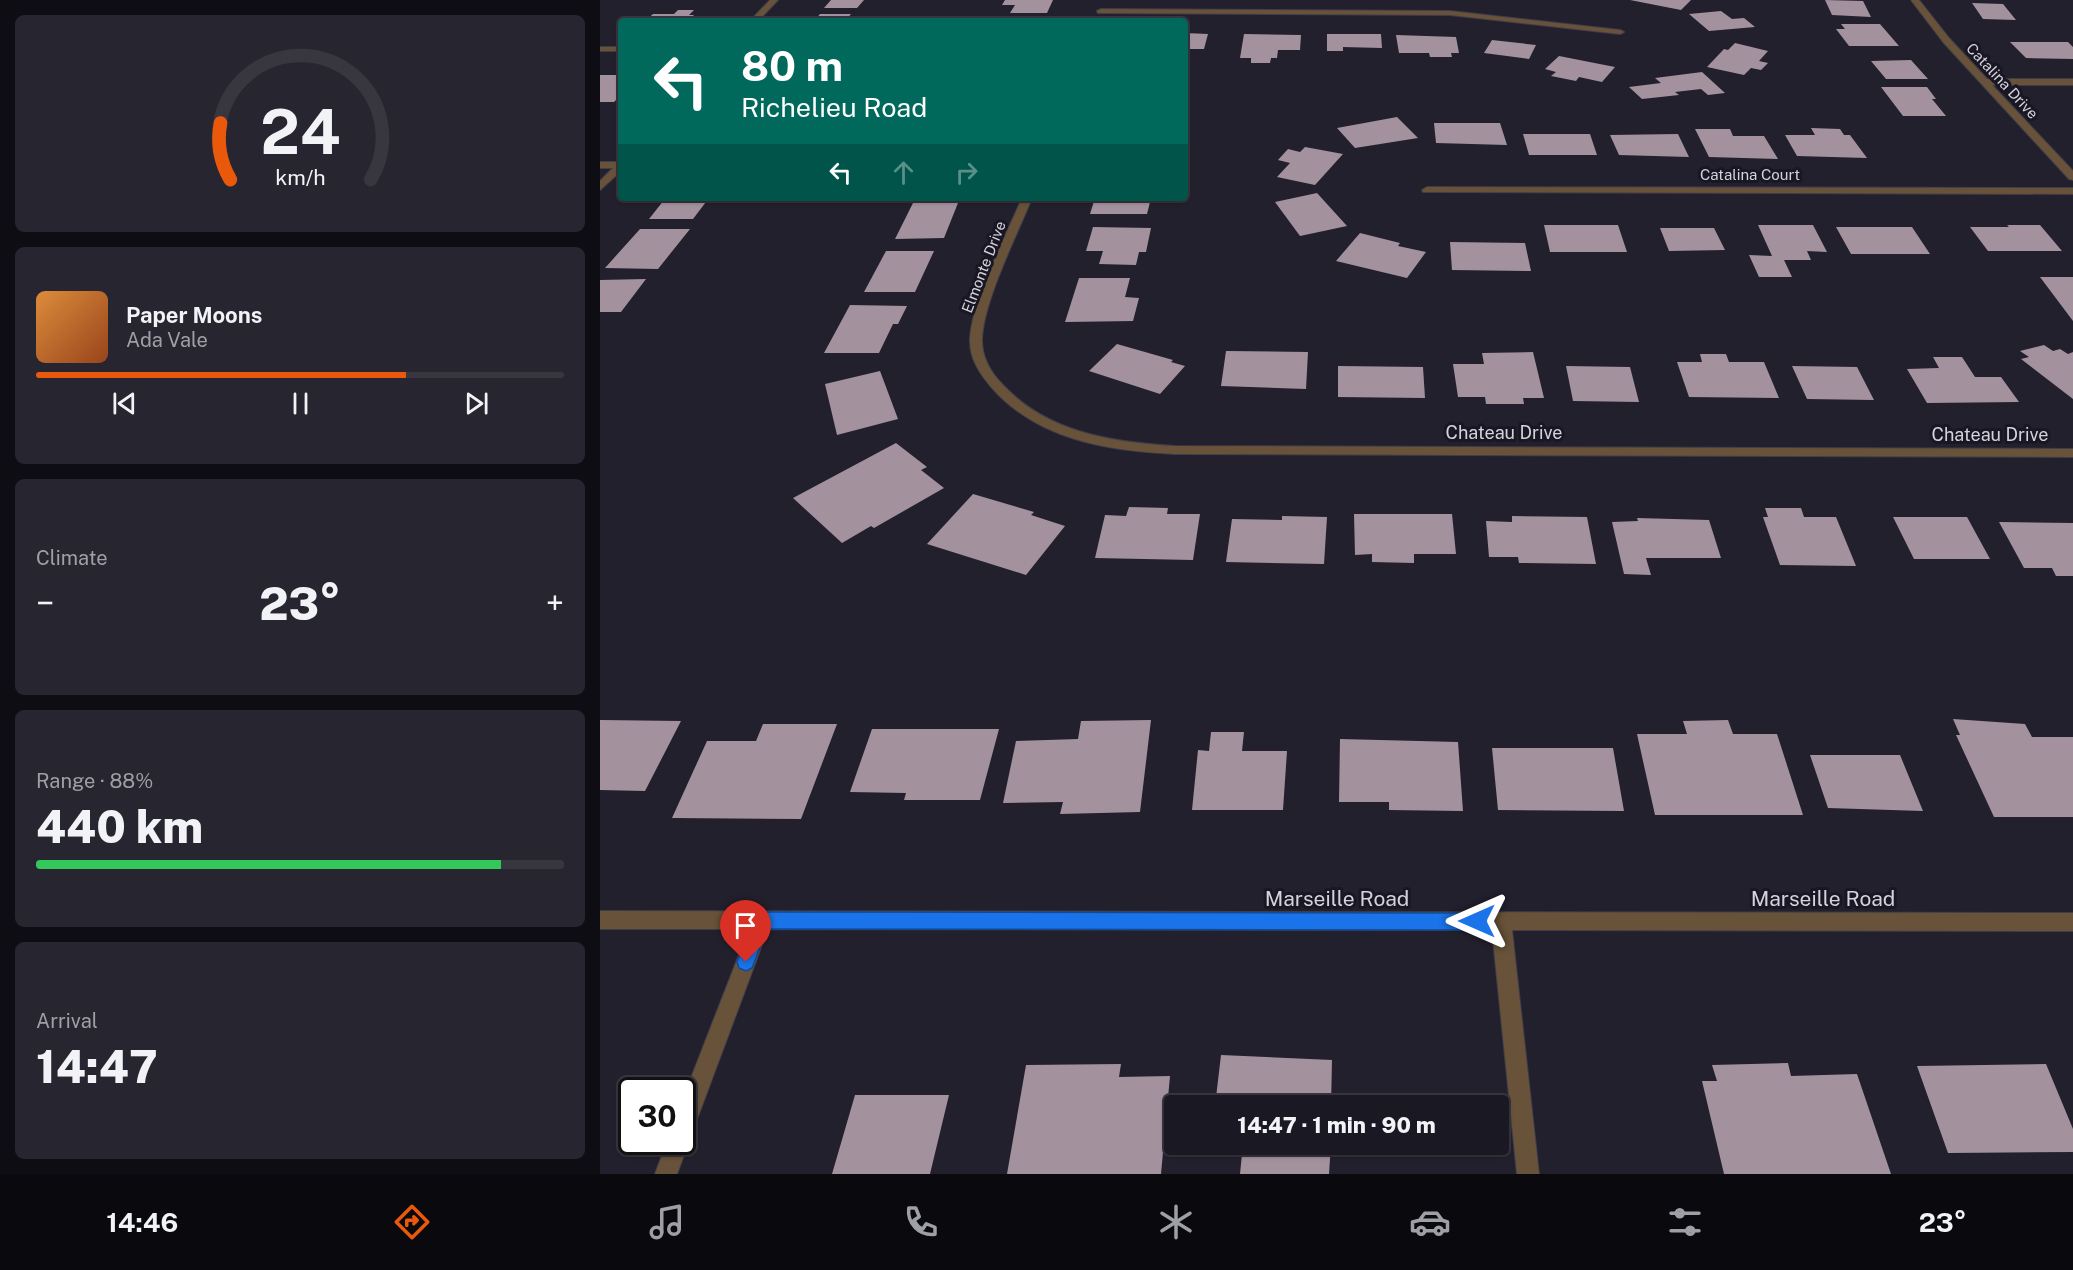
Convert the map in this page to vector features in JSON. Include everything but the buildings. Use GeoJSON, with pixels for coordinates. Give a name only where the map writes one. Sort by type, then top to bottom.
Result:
{"type":"FeatureCollection","features":[{"type":"Feature","properties":{"kind":"street"},"geometry":{"type":"LineString","coordinates":[[757,18],[774,0]]}},
{"type":"Feature","properties":{"kind":"street"},"geometry":{"type":"LineString","coordinates":[[1098,18],[1105,0]]}},
{"type":"Feature","properties":{"kind":"street","name":"Catalina Drive"},"geometry":{"type":"LineString","coordinates":[[1915,0],[1941,34],[2073,177]]}},
{"type":"Feature","properties":{"kind":"street"},"geometry":{"type":"LineString","coordinates":[[1101,11],[1440,12],[1620,32]]}},
{"type":"Feature","properties":{"kind":"street"},"geometry":{"type":"LineString","coordinates":[[600,49],[618,50]]}},
{"type":"Feature","properties":{"kind":"street"},"geometry":{"type":"LineString","coordinates":[[1986,82],[2073,82]]}},
{"type":"Feature","properties":{"kind":"street"},"geometry":{"type":"LineString","coordinates":[[600,165],[618,165]]}},
{"type":"Feature","properties":{"kind":"street"},"geometry":{"type":"LineString","coordinates":[[600,188],[618,168]]}},
{"type":"Feature","properties":{"kind":"street","name":"Catalina Court"},"geometry":{"type":"LineString","coordinates":[[1427,190],[2073,190]]}},
{"type":"Feature","properties":{"kind":"street","name":"Elmonte Drive"},"geometry":{"type":"LineString","coordinates":[[976,348],[976,329],[981,310],[1026,201]]}},
{"type":"Feature","properties":{"kind":"street","name":"Chateau Drive"},"geometry":{"type":"LineString","coordinates":[[976,348],[987,375],[1000,393],[1020,409],[1057,429],[1104,443],[1139,448],[2073,453]]}},
{"type":"Feature","properties":{"kind":"street","name":"Marseille Road"},"geometry":{"type":"LineString","coordinates":[[600,920],[2073,922]]}},
{"type":"Feature","properties":{"kind":"street"},"geometry":{"type":"LineString","coordinates":[[696,1093],[762,921]]}},
{"type":"Feature","properties":{"kind":"street"},"geometry":{"type":"LineString","coordinates":[[1501,921],[1528,1174]]}},
{"type":"Feature","properties":{"kind":"street"},"geometry":{"type":"LineString","coordinates":[[666,1174],[673,1155]]}},
{"type":"Feature","properties":{"kind":"route"},"geometry":{"type":"LineString","coordinates":[[746,962],[762,921],[1477,921]]}}]}
